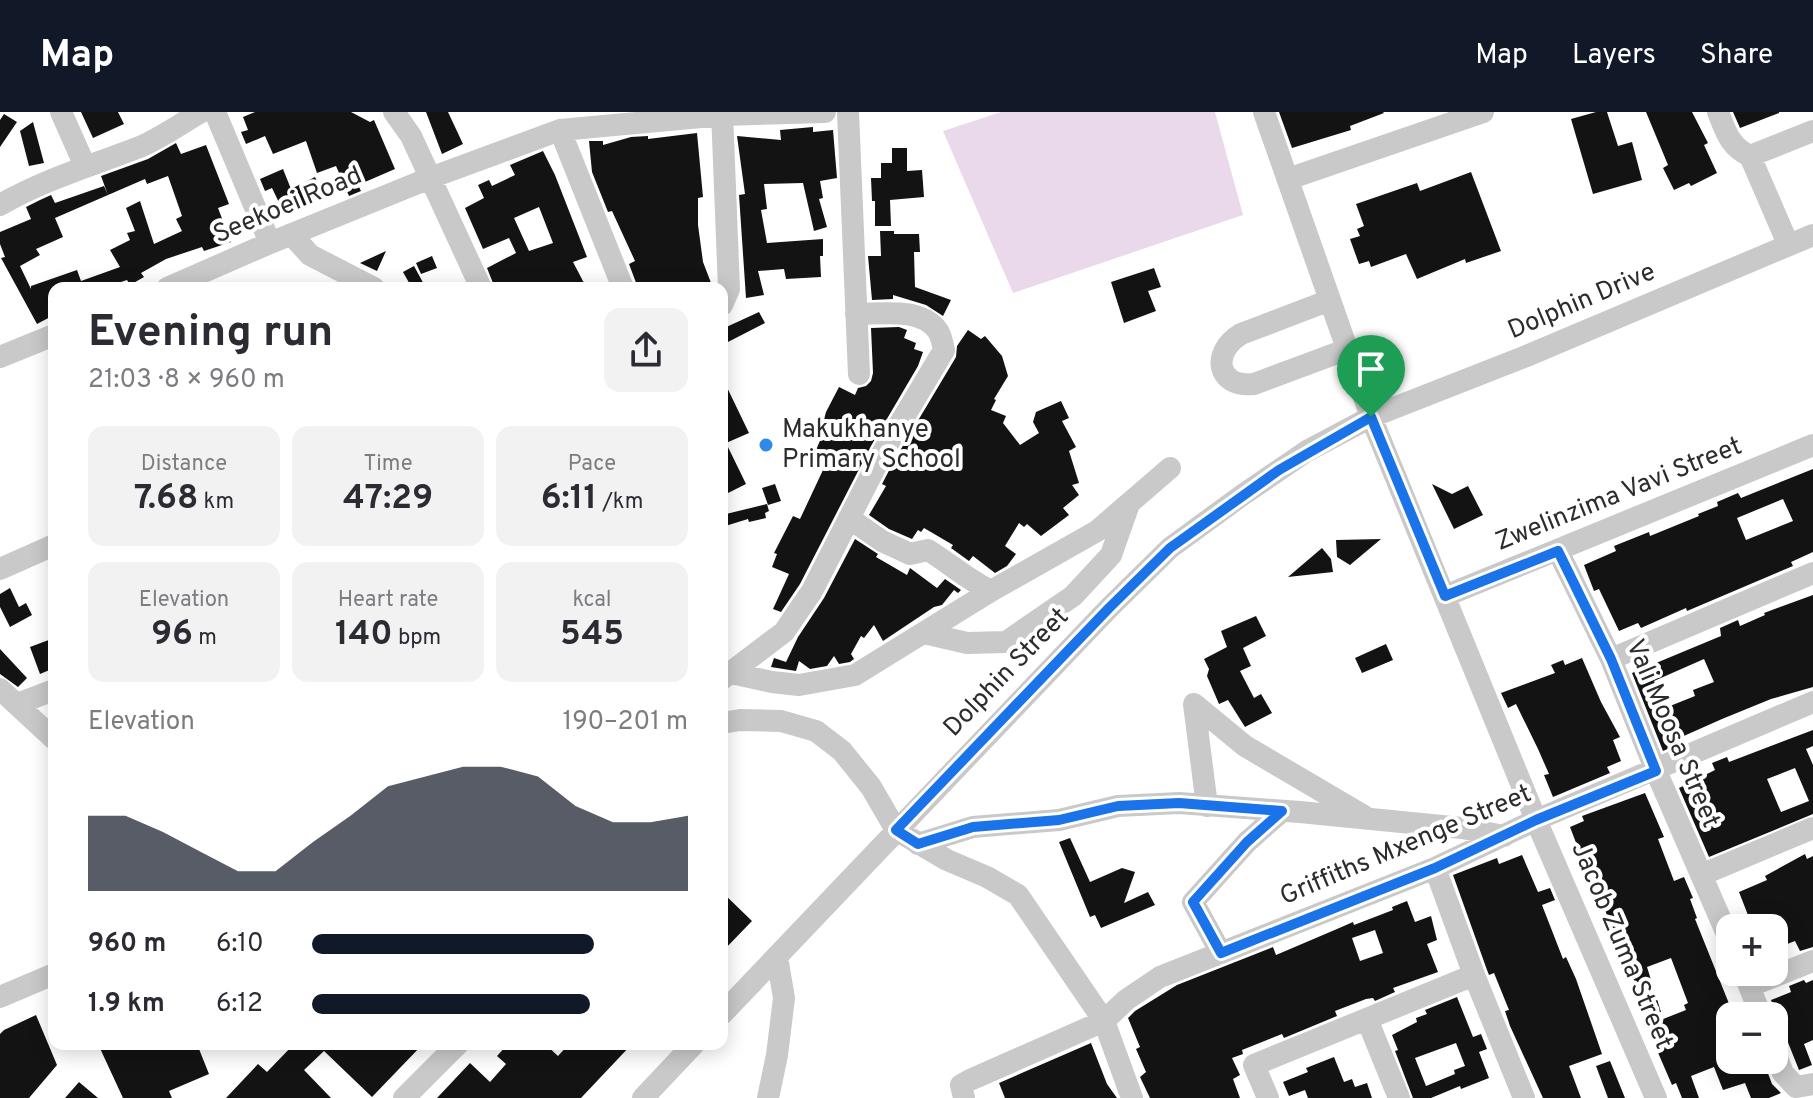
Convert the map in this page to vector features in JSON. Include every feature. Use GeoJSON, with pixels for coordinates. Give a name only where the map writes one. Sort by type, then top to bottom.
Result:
{"type":"FeatureCollection","features":[{"type":"Feature","properties":{"kind":"street"},"geometry":{"type":"LineString","coordinates":[[61,112],[85,166]]}},
{"type":"Feature","properties":{"kind":"street"},"geometry":{"type":"LineString","coordinates":[[0,205],[85,166],[145,145],[201,112]]}},
{"type":"Feature","properties":{"kind":"street"},"geometry":{"type":"LineString","coordinates":[[215,112],[270,243]]}},
{"type":"Feature","properties":{"kind":"street"},"geometry":{"type":"LineString","coordinates":[[394,112],[411,136],[478,282]]}},
{"type":"Feature","properties":{"kind":"street","name":"Seekoei Road"},"geometry":{"type":"LineString","coordinates":[[181,282],[430,178],[560,130],[722,113],[825,112]]}},
{"type":"Feature","properties":{"kind":"street"},"geometry":{"type":"LineString","coordinates":[[848,112],[859,374]]}},
{"type":"Feature","properties":{"kind":"street","name":"Jacob Zuma Street"},"geometry":{"type":"LineString","coordinates":[[1264,112],[1371,417],[1536,820],[1656,1098]]}},
{"type":"Feature","properties":{"kind":"street"},"geometry":{"type":"LineString","coordinates":[[1288,179],[1483,112]]}},
{"type":"Feature","properties":{"kind":"street"},"geometry":{"type":"LineString","coordinates":[[1718,112],[1728,139],[1738,150],[1750,156],[1788,244]]}},
{"type":"Feature","properties":{"kind":"street"},"geometry":{"type":"LineString","coordinates":[[722,113],[728,291]]}},
{"type":"Feature","properties":{"kind":"street"},"geometry":{"type":"LineString","coordinates":[[560,130],[621,282]]}},
{"type":"Feature","properties":{"kind":"street"},"geometry":{"type":"LineString","coordinates":[[1750,156],[1813,131]]}},
{"type":"Feature","properties":{"kind":"street"},"geometry":{"type":"LineString","coordinates":[[291,234],[310,255],[362,282]]}},
{"type":"Feature","properties":{"kind":"street","name":"Dolphin Drive"},"geometry":{"type":"LineString","coordinates":[[1371,417],[1524,357],[1813,235]]}},
{"type":"Feature","properties":{"kind":"street"},"geometry":{"type":"LineString","coordinates":[[1330,300],[1241,334],[1229,341],[1220,363],[1230,379],[1243,385],[1254,384],[1348,349]]}},
{"type":"Feature","properties":{"kind":"street"},"geometry":{"type":"LineString","coordinates":[[728,675],[784,632],[812,591],[883,452],[944,350],[939,332],[922,318],[896,313],[856,314]]}},
{"type":"Feature","properties":{"kind":"street"},"geometry":{"type":"LineString","coordinates":[[0,357],[48,337]]}},
{"type":"Feature","properties":{"kind":"street","name":"Dolphin Street"},"geometry":{"type":"LineString","coordinates":[[728,1008],[1170,548],[1279,470],[1371,417]]}},
{"type":"Feature","properties":{"kind":"street","name":"Zwelinzima Vavi Street"},"geometry":{"type":"LineString","coordinates":[[1445,596],[1813,445]]}},
{"type":"Feature","properties":{"kind":"street"},"geometry":{"type":"LineString","coordinates":[[728,676],[799,685],[855,675],[991,591],[1097,531],[1170,468]]}},
{"type":"Feature","properties":{"kind":"street"},"geometry":{"type":"LineString","coordinates":[[924,633],[967,643],[1006,642],[1030,627],[1073,596],[1111,555],[1129,503]]}},
{"type":"Feature","properties":{"kind":"street"},"geometry":{"type":"LineString","coordinates":[[849,518],[882,541],[910,554],[928,550],[991,591]]}},
{"type":"Feature","properties":{"kind":"street"},"geometry":{"type":"LineString","coordinates":[[0,569],[48,548]]}},
{"type":"Feature","properties":{"kind":"street","name":"Vali Moosa Street"},"geometry":{"type":"LineString","coordinates":[[1558,551],[1611,659],[1718,914]]}},
{"type":"Feature","properties":{"kind":"street"},"geometry":{"type":"LineString","coordinates":[[1611,659],[1813,573]]}},
{"type":"Feature","properties":{"kind":"street"},"geometry":{"type":"LineString","coordinates":[[8,696],[48,691]]}},
{"type":"Feature","properties":{"kind":"street"},"geometry":{"type":"LineString","coordinates":[[8,696],[48,733]]}},
{"type":"Feature","properties":{"kind":"street","name":"Griffiths Mxenge Street"},"geometry":{"type":"LineString","coordinates":[[964,1098],[961,1085],[1104,1021],[1126,1000],[1160,977],[1435,868],[1536,820],[1813,702]]}},
{"type":"Feature","properties":{"kind":"street"},"geometry":{"type":"LineString","coordinates":[[1207,806],[1194,704],[1245,746],[1369,819]]}},
{"type":"Feature","properties":{"kind":"street"},"geometry":{"type":"LineString","coordinates":[[728,722],[781,721],[816,731],[842,751],[871,787],[896,830],[947,860],[987,877],[1018,895],[1104,1021],[1132,1098]]}},
{"type":"Feature","properties":{"kind":"street"},"geometry":{"type":"LineString","coordinates":[[918,844],[973,827],[1059,820],[1118,806],[1179,803],[1462,828],[1504,836]]}},
{"type":"Feature","properties":{"kind":"street"},"geometry":{"type":"LineString","coordinates":[[1221,953],[1193,902],[1247,842],[1282,811]]}},
{"type":"Feature","properties":{"kind":"street"},"geometry":{"type":"LineString","coordinates":[[1701,875],[1813,828]]}},
{"type":"Feature","properties":{"kind":"street"},"geometry":{"type":"LineString","coordinates":[[1435,868],[1524,1098]]}},
{"type":"Feature","properties":{"kind":"street"},"geometry":{"type":"LineString","coordinates":[[768,1098],[784,998],[777,957]]}},
{"type":"Feature","properties":{"kind":"street"},"geometry":{"type":"LineString","coordinates":[[1788,968],[1813,961]]}},
{"type":"Feature","properties":{"kind":"street"},"geometry":{"type":"LineString","coordinates":[[1268,1098],[1254,1065],[1474,975]]}},
{"type":"Feature","properties":{"kind":"street"},"geometry":{"type":"LineString","coordinates":[[0,997],[48,977]]}},
{"type":"Feature","properties":{"kind":"street"},"geometry":{"type":"LineString","coordinates":[[1367,1019],[1399,1098]]}},
{"type":"Feature","properties":{"kind":"street"},"geometry":{"type":"LineString","coordinates":[[404,1098],[452,1050]]}},
{"type":"Feature","properties":{"kind":"street"},"geometry":{"type":"LineString","coordinates":[[643,1098],[688,1050]]}},
{"type":"Feature","properties":{"kind":"street"},"geometry":{"type":"LineString","coordinates":[[1784,1074],[1796,1087],[1813,1084]]}},
{"type":"Feature","properties":{"kind":"shaded area"},"geometry":{"type":"Polygon","coordinates":[[[1001,112],[1215,112],[1243,215],[1013,293],[943,131],[1001,112]]]}},
{"type":"Feature","properties":{"kind":"building"},"geometry":{"type":"Polygon","coordinates":[[[81,112],[118,112],[124,124],[93,138],[81,112]]]}},
{"type":"Feature","properties":{"kind":"building"},"geometry":{"type":"Polygon","coordinates":[[[255,112],[351,112],[370,122],[374,120],[395,169],[358,185],[361,191],[349,196],[336,166],[317,173],[306,141],[273,154],[265,136],[246,144],[241,132],[248,130],[243,117],[255,112]]]}},
{"type":"Feature","properties":{"kind":"building"},"geometry":{"type":"Polygon","coordinates":[[[426,112],[448,112],[463,144],[442,154],[426,112]]]}},
{"type":"Feature","properties":{"kind":"building"},"geometry":{"type":"Polygon","coordinates":[[[1279,112],[1384,113],[1350,126],[1351,130],[1292,148],[1279,112]]]}},
{"type":"Feature","properties":{"kind":"building"},"geometry":{"type":"Polygon","coordinates":[[[1607,112],[1618,146],[1632,142],[1642,180],[1593,194],[1571,119],[1607,112]]]}},
{"type":"Feature","properties":{"kind":"building"},"geometry":{"type":"Polygon","coordinates":[[[1646,112],[1692,112],[1708,143],[1704,145],[1717,173],[1691,186],[1689,183],[1674,190],[1663,168],[1668,165],[1646,112]]]}},
{"type":"Feature","properties":{"kind":"building"},"geometry":{"type":"Polygon","coordinates":[[[1733,112],[1779,112],[1779,113],[1740,128],[1733,112]]]}},
{"type":"Feature","properties":{"kind":"building"},"geometry":{"type":"Polygon","coordinates":[[[4,114],[17,122],[0,147],[0,120],[4,114]]]}},
{"type":"Feature","properties":{"kind":"building"},"geometry":{"type":"Polygon","coordinates":[[[33,122],[44,163],[29,166],[20,131],[33,122]]]}},
{"type":"Feature","properties":{"kind":"building"},"geometry":{"type":"Polygon","coordinates":[[[813,127],[813,132],[833,130],[837,178],[820,181],[823,198],[819,199],[827,227],[814,231],[803,183],[764,184],[767,209],[761,210],[767,243],[823,239],[821,277],[786,279],[784,269],[758,271],[764,295],[746,298],[739,195],[745,194],[737,136],[781,140],[780,130],[813,127]]]}},
{"type":"Feature","properties":{"kind":"building"},"geometry":{"type":"Polygon","coordinates":[[[697,133],[703,197],[698,198],[698,225],[703,262],[711,282],[636,282],[629,264],[635,261],[612,211],[608,212],[592,172],[589,141],[603,141],[603,145],[631,137],[648,136],[648,139],[697,133]]]}},
{"type":"Feature","properties":{"kind":"building"},"geometry":{"type":"Polygon","coordinates":[[[176,143],[181,154],[206,145],[229,204],[218,208],[231,242],[204,251],[202,247],[166,259],[141,273],[144,277],[135,282],[48,282],[48,318],[37,324],[1,258],[5,257],[0,232],[31,219],[26,207],[51,195],[55,203],[104,186],[108,195],[101,176],[148,159],[176,143]],[[168,176],[147,184],[145,179],[55,218],[63,237],[36,249],[40,255],[20,266],[31,289],[31,286],[77,270],[81,281],[120,267],[110,250],[130,240],[127,233],[135,231],[126,208],[140,201],[154,244],[182,231],[176,219],[182,216],[168,176]]]}},
{"type":"Feature","properties":{"kind":"building"},"geometry":{"type":"Polygon","coordinates":[[[892,148],[907,148],[907,171],[922,170],[924,197],[890,200],[891,226],[875,226],[871,178],[881,178],[881,163],[892,163],[892,148]]]}},
{"type":"Feature","properties":{"kind":"building"},"geometry":{"type":"Polygon","coordinates":[[[543,151],[587,257],[573,262],[583,282],[493,282],[487,268],[516,253],[509,238],[483,249],[465,208],[484,198],[478,185],[489,180],[492,186],[515,175],[510,165],[543,151]],[[539,207],[514,218],[529,251],[553,243],[539,207]]]}},
{"type":"Feature","properties":{"kind":"building"},"geometry":{"type":"Polygon","coordinates":[[[283,169],[291,189],[315,177],[322,192],[314,196],[316,200],[285,215],[272,188],[265,191],[260,179],[283,169]]]}},
{"type":"Feature","properties":{"kind":"building"},"geometry":{"type":"Polygon","coordinates":[[[1471,172],[1501,251],[1466,263],[1465,259],[1417,279],[1406,254],[1371,267],[1369,261],[1359,264],[1350,239],[1360,236],[1357,229],[1364,226],[1356,204],[1417,183],[1420,191],[1471,172]]]}},
{"type":"Feature","properties":{"kind":"building"},"geometry":{"type":"Polygon","coordinates":[[[880,231],[919,234],[920,252],[914,252],[915,287],[951,300],[943,316],[926,305],[893,295],[893,299],[872,300],[868,256],[881,256],[880,231]]]}},
{"type":"Feature","properties":{"kind":"building"},"geometry":{"type":"Polygon","coordinates":[[[386,251],[377,271],[360,263],[386,251]]]}},
{"type":"Feature","properties":{"kind":"building"},"geometry":{"type":"Polygon","coordinates":[[[432,256],[437,268],[421,274],[416,263],[432,256]]]}},
{"type":"Feature","properties":{"kind":"building"},"geometry":{"type":"Polygon","coordinates":[[[414,266],[423,282],[409,282],[403,272],[414,266]]]}},
{"type":"Feature","properties":{"kind":"building"},"geometry":{"type":"Polygon","coordinates":[[[1154,268],[1161,287],[1148,291],[1156,311],[1124,323],[1111,282],[1154,268]]]}},
{"type":"Feature","properties":{"kind":"building"},"geometry":{"type":"Polygon","coordinates":[[[759,312],[765,323],[728,342],[728,326],[759,312]]]}},
{"type":"Feature","properties":{"kind":"building"},"geometry":{"type":"Polygon","coordinates":[[[899,327],[907,330],[904,338],[916,343],[914,349],[923,352],[918,366],[871,446],[800,584],[781,612],[773,609],[789,574],[772,567],[777,554],[774,553],[793,516],[800,519],[823,470],[810,464],[825,429],[822,427],[826,412],[839,387],[855,395],[858,388],[871,381],[871,328],[899,327]]]}},
{"type":"Feature","properties":{"kind":"building"},"geometry":{"type":"Polygon","coordinates":[[[968,330],[981,339],[985,336],[1002,356],[1008,376],[991,410],[1006,416],[1003,423],[1020,445],[1039,433],[1033,422],[1036,412],[1061,401],[1069,418],[1062,421],[1076,447],[1069,451],[1079,483],[1072,485],[1079,495],[1063,508],[1069,515],[1041,536],[1027,524],[1024,527],[1019,523],[1005,546],[1016,554],[1007,566],[995,573],[973,556],[969,561],[951,548],[953,545],[924,528],[921,532],[918,530],[912,539],[889,529],[869,515],[886,486],[882,484],[895,459],[956,357],[957,346],[968,330]]]}},
{"type":"Feature","properties":{"kind":"building"},"geometry":{"type":"Polygon","coordinates":[[[728,389],[749,433],[728,442],[728,389]]]}},
{"type":"Feature","properties":{"kind":"building"},"geometry":{"type":"Polygon","coordinates":[[[728,447],[746,484],[728,493],[728,447]]]}},
{"type":"Feature","properties":{"kind":"building"},"geometry":{"type":"Polygon","coordinates":[[[1813,469],[1813,552],[1791,562],[1793,566],[1687,611],[1686,608],[1641,628],[1638,623],[1619,631],[1599,589],[1594,591],[1584,565],[1616,551],[1614,546],[1649,532],[1650,536],[1699,516],[1718,506],[1717,502],[1738,493],[1741,498],[1813,469]],[[1783,499],[1737,518],[1746,540],[1793,521],[1783,499]]]}},
{"type":"Feature","properties":{"kind":"building"},"geometry":{"type":"Polygon","coordinates":[[[775,484],[781,501],[768,505],[762,488],[775,484]]]}},
{"type":"Feature","properties":{"kind":"building"},"geometry":{"type":"Polygon","coordinates":[[[1432,484],[1452,494],[1468,486],[1483,515],[1454,529],[1432,484]]]}},
{"type":"Feature","properties":{"kind":"building"},"geometry":{"type":"Polygon","coordinates":[[[767,504],[769,511],[765,513],[766,518],[728,525],[728,514],[767,504]]]}},
{"type":"Feature","properties":{"kind":"building"},"geometry":{"type":"Polygon","coordinates":[[[855,539],[878,554],[876,557],[907,575],[910,568],[937,588],[945,579],[961,590],[958,593],[954,590],[942,605],[934,607],[883,641],[874,625],[864,638],[861,636],[851,654],[854,659],[850,662],[839,664],[834,656],[827,666],[810,669],[799,661],[796,671],[771,667],[774,658],[786,662],[855,539]]]}},
{"type":"Feature","properties":{"kind":"building"},"geometry":{"type":"Polygon","coordinates":[[[1381,539],[1350,565],[1337,557],[1336,540],[1381,539]]]}},
{"type":"Feature","properties":{"kind":"building"},"geometry":{"type":"Polygon","coordinates":[[[1322,548],[1331,559],[1333,572],[1288,577],[1322,548]]]}},
{"type":"Feature","properties":{"kind":"building"},"geometry":{"type":"Polygon","coordinates":[[[10,588],[19,607],[26,603],[32,615],[10,627],[0,607],[0,594],[10,588]]]}},
{"type":"Feature","properties":{"kind":"building"},"geometry":{"type":"Polygon","coordinates":[[[1813,595],[1813,687],[1771,699],[1722,719],[1677,739],[1679,744],[1663,751],[1632,673],[1721,636],[1720,628],[1738,620],[1740,626],[1764,613],[1813,595]],[[1704,659],[1654,681],[1665,708],[1695,696],[1693,690],[1714,682],[1704,659]]]}},
{"type":"Feature","properties":{"kind":"building"},"geometry":{"type":"Polygon","coordinates":[[[1256,616],[1266,636],[1243,648],[1251,666],[1240,671],[1254,698],[1261,694],[1272,713],[1245,727],[1228,700],[1219,704],[1207,676],[1209,669],[1204,659],[1227,647],[1221,631],[1256,616]]]}},
{"type":"Feature","properties":{"kind":"building"},"geometry":{"type":"Polygon","coordinates":[[[48,640],[48,671],[40,674],[30,647],[48,640]]]}},
{"type":"Feature","properties":{"kind":"building"},"geometry":{"type":"Polygon","coordinates":[[[1386,644],[1393,660],[1362,673],[1355,658],[1386,644]]]}},
{"type":"Feature","properties":{"kind":"building"},"geometry":{"type":"Polygon","coordinates":[[[0,649],[27,678],[18,687],[0,674],[0,649]]]}},
{"type":"Feature","properties":{"kind":"building"},"geometry":{"type":"Polygon","coordinates":[[[1582,658],[1620,737],[1613,740],[1621,761],[1607,767],[1610,773],[1553,797],[1544,775],[1549,774],[1516,704],[1508,708],[1501,693],[1555,673],[1551,665],[1563,660],[1565,665],[1582,658]]]}},
{"type":"Feature","properties":{"kind":"building"},"geometry":{"type":"Polygon","coordinates":[[[1813,730],[1813,746],[1806,749],[1813,765],[1813,814],[1709,857],[1679,788],[1715,770],[1712,763],[1727,757],[1729,762],[1813,730]],[[1795,768],[1767,779],[1781,812],[1809,801],[1795,768]]]}},
{"type":"Feature","properties":{"kind":"building"},"geometry":{"type":"Polygon","coordinates":[[[1645,793],[1664,837],[1658,839],[1674,881],[1684,877],[1693,898],[1690,899],[1695,919],[1716,971],[1716,986],[1722,986],[1728,1002],[1716,1002],[1716,1072],[1714,1067],[1691,1076],[1699,1098],[1682,1098],[1676,1083],[1672,1085],[1656,1048],[1662,1046],[1653,1023],[1686,1010],[1684,1005],[1688,1003],[1671,958],[1647,967],[1661,1012],[1647,1017],[1616,930],[1613,931],[1605,910],[1602,911],[1570,827],[1584,821],[1582,816],[1645,793]]]}},
{"type":"Feature","properties":{"kind":"building"},"geometry":{"type":"Polygon","coordinates":[[[1070,838],[1090,882],[1122,868],[1135,872],[1124,903],[1148,892],[1155,905],[1101,928],[1095,915],[1090,917],[1059,842],[1070,838]]]}},
{"type":"Feature","properties":{"kind":"building"},"geometry":{"type":"Polygon","coordinates":[[[1805,854],[1807,859],[1813,856],[1813,947],[1800,951],[1795,941],[1788,944],[1788,914],[1748,914],[1739,892],[1767,880],[1765,876],[1805,854]]]}},
{"type":"Feature","properties":{"kind":"building"},"geometry":{"type":"Polygon","coordinates":[[[1522,855],[1538,892],[1550,888],[1555,900],[1542,905],[1563,959],[1566,957],[1576,979],[1602,1054],[1569,1066],[1581,1098],[1543,1098],[1510,1026],[1505,1011],[1509,1010],[1494,973],[1489,975],[1453,875],[1497,858],[1499,864],[1522,855]]]}},
{"type":"Feature","properties":{"kind":"building"},"geometry":{"type":"Polygon","coordinates":[[[728,898],[752,921],[728,946],[728,898]]]}},
{"type":"Feature","properties":{"kind":"building"},"geometry":{"type":"Polygon","coordinates":[[[1407,901],[1415,922],[1431,916],[1437,940],[1427,944],[1438,972],[1393,988],[1395,992],[1375,1001],[1373,998],[1366,999],[1335,1011],[1337,1016],[1284,1038],[1282,1034],[1242,1050],[1243,1054],[1232,1058],[1240,1075],[1233,1079],[1240,1098],[1150,1098],[1140,1077],[1146,1072],[1128,1018],[1135,1011],[1177,985],[1273,947],[1276,955],[1353,922],[1354,925],[1393,910],[1392,907],[1407,901]],[[1375,930],[1352,938],[1360,961],[1383,953],[1375,930]]]}},
{"type":"Feature","properties":{"kind":"building"},"geometry":{"type":"Polygon","coordinates":[[[1813,980],[1813,1040],[1804,1044],[1812,1065],[1799,1070],[1788,1042],[1788,1002],[1771,1000],[1791,992],[1789,986],[1813,980]]]}},
{"type":"Feature","properties":{"kind":"building"},"geometry":{"type":"Polygon","coordinates":[[[1457,997],[1473,1037],[1481,1034],[1487,1049],[1479,1052],[1489,1078],[1431,1098],[1413,1098],[1392,1035],[1417,1022],[1416,1018],[1427,1014],[1425,1010],[1457,997]],[[1456,1043],[1415,1058],[1426,1086],[1455,1074],[1454,1070],[1465,1066],[1456,1043]]]}},
{"type":"Feature","properties":{"kind":"building"},"geometry":{"type":"Polygon","coordinates":[[[36,1015],[48,1050],[57,1065],[29,1098],[0,1098],[0,1034],[36,1015]]]}},
{"type":"Feature","properties":{"kind":"building"},"geometry":{"type":"Polygon","coordinates":[[[1091,1043],[1107,1084],[1117,1098],[1005,1098],[999,1083],[1091,1043]]]}},
{"type":"Feature","properties":{"kind":"building"},"geometry":{"type":"Polygon","coordinates":[[[101,1050],[199,1050],[209,1074],[169,1091],[172,1098],[123,1098],[101,1050]]]}},
{"type":"Feature","properties":{"kind":"building"},"geometry":{"type":"Polygon","coordinates":[[[288,1050],[417,1050],[372,1097],[324,1051],[304,1070],[331,1098],[226,1098],[258,1064],[267,1072],[288,1050]]]}},
{"type":"Feature","properties":{"kind":"building"},"geometry":{"type":"Polygon","coordinates":[[[502,1050],[552,1050],[558,1056],[564,1050],[626,1050],[581,1098],[437,1098],[470,1063],[490,1082],[506,1064],[497,1056],[502,1050]]]}},
{"type":"Feature","properties":{"kind":"building"},"geometry":{"type":"Polygon","coordinates":[[[1334,1057],[1344,1082],[1352,1079],[1355,1087],[1367,1083],[1372,1098],[1308,1098],[1305,1090],[1289,1096],[1283,1082],[1308,1072],[1306,1068],[1334,1057]]]}},
{"type":"Feature","properties":{"kind":"building"},"geometry":{"type":"Polygon","coordinates":[[[1610,1061],[1625,1098],[1608,1098],[1596,1066],[1610,1061]]]}},
{"type":"Feature","properties":{"kind":"building"},"geometry":{"type":"Polygon","coordinates":[[[1717,1074],[1768,1074],[1772,1084],[1781,1093],[1769,1098],[1751,1098],[1745,1083],[1723,1090],[1717,1074]]]}},
{"type":"Feature","properties":{"kind":"building"},"geometry":{"type":"Polygon","coordinates":[[[79,1082],[98,1098],[65,1098],[79,1082]]]}},
{"type":"Feature","properties":{"kind":"place","name":"Makukhanye Primary School"},"geometry":{"type":"Point","coordinates":[766,445]}},
{"type":"Feature","properties":{"kind":"route"},"geometry":{"type":"LineString","coordinates":[[1371,417],[1445,596],[1558,551],[1611,659],[1656,771],[1536,820],[1435,868],[1221,953],[1193,902],[1247,842],[1282,811],[1179,803],[1118,806],[1059,820],[973,827],[918,844],[896,830],[1170,548],[1307,451],[1371,417]]}}]}
